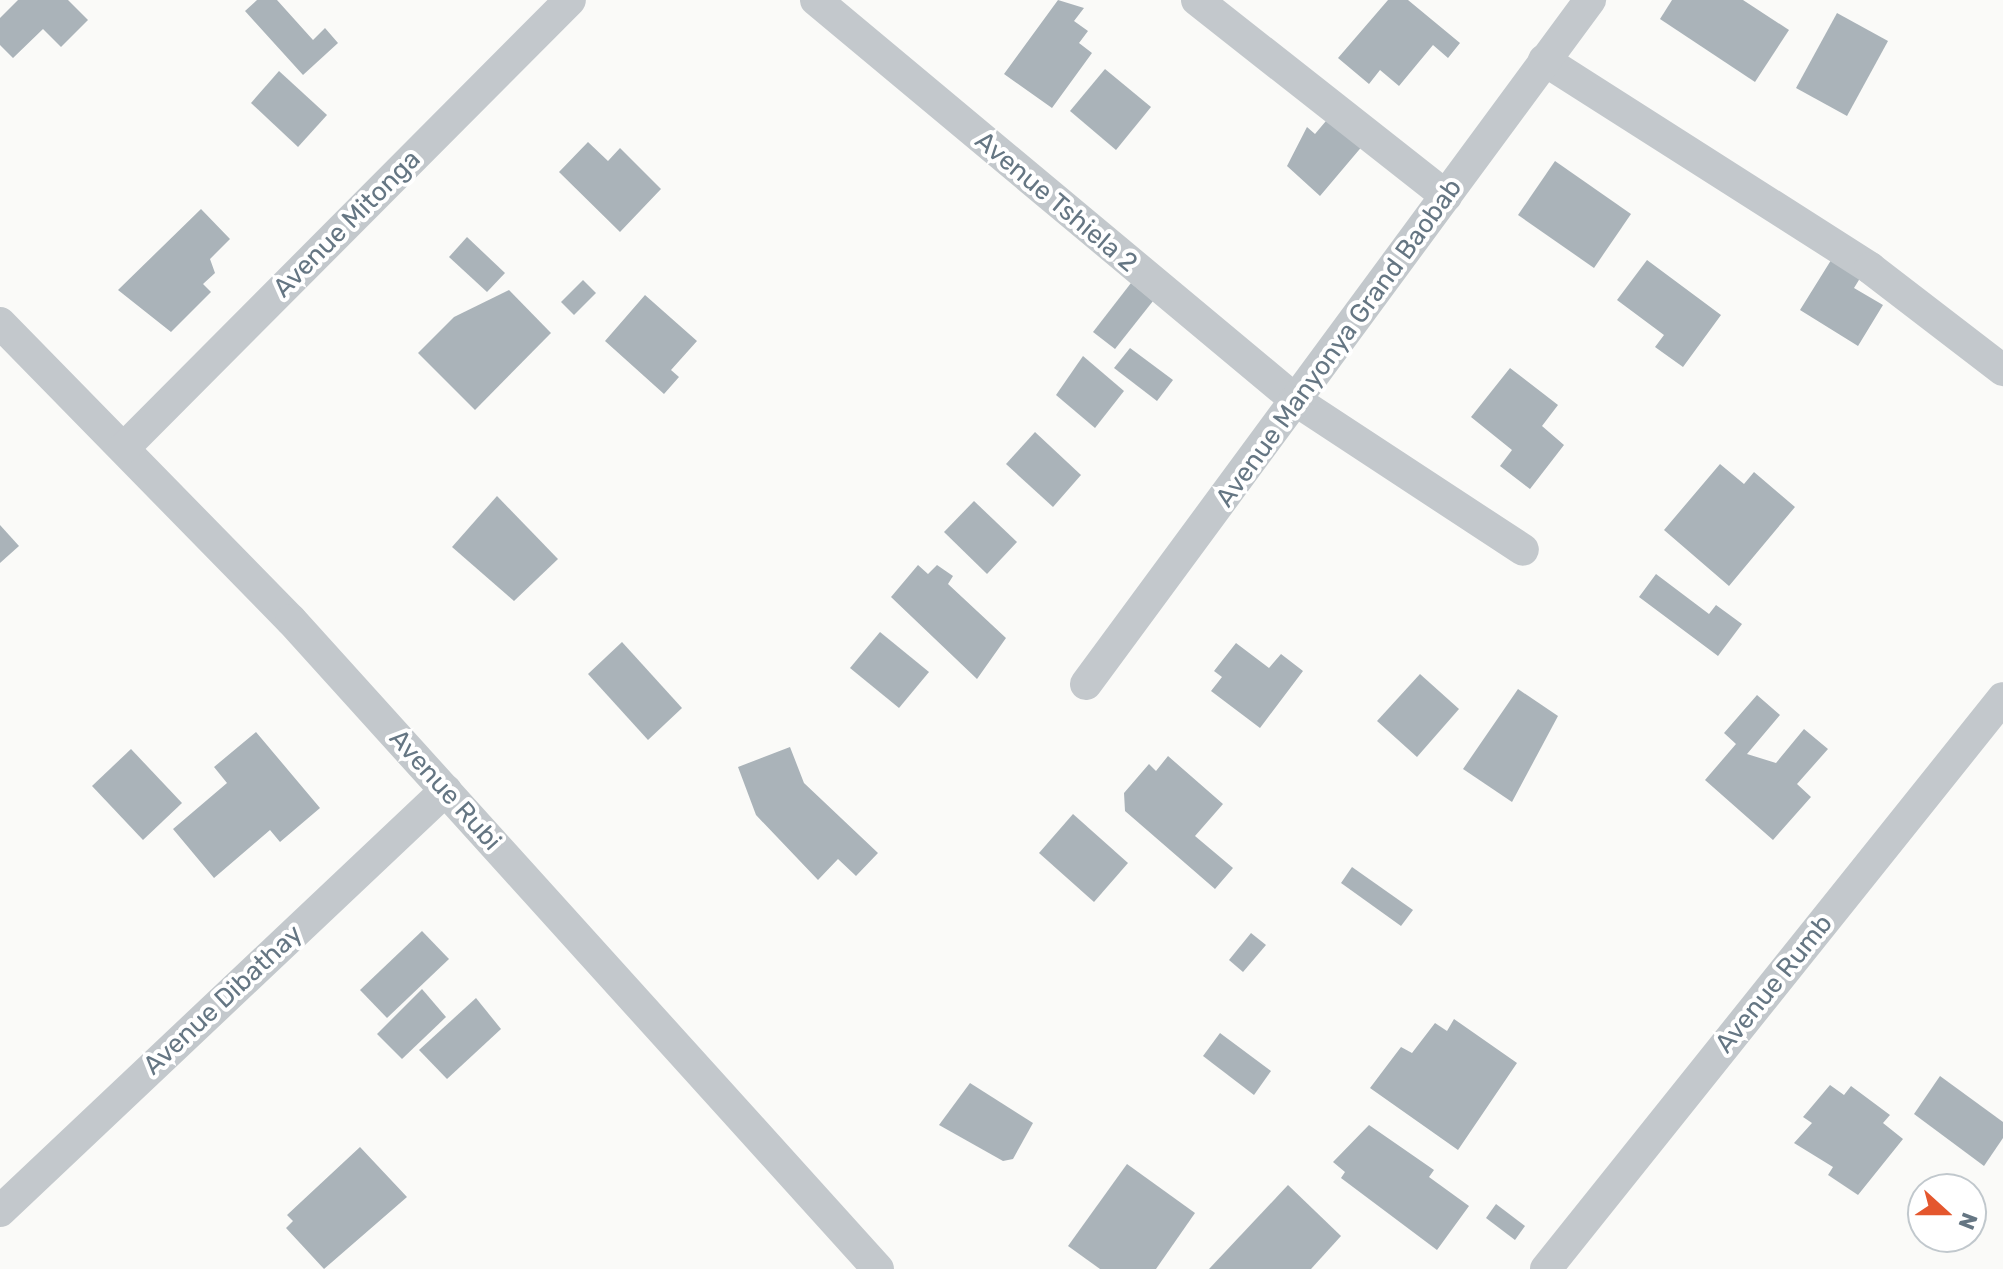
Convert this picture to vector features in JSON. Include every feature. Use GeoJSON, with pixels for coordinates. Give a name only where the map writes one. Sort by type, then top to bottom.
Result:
{"type":"FeatureCollection","features":[{"type":"Feature","properties":{"kind":"street","name":"Avenue Mitonga"},"geometry":{"type":"LineString","coordinates":[[124,448],[570,0]]}},
{"type":"Feature","properties":{"kind":"street","name":"Avenue Tshiela 2"},"geometry":{"type":"LineString","coordinates":[[816,0],[1298,402],[1523,550]]}},
{"type":"Feature","properties":{"kind":"street"},"geometry":{"type":"LineString","coordinates":[[1197,0],[1446,196]]}},
{"type":"Feature","properties":{"kind":"street","name":"Avenue Manyonya Grand Baobab"},"geometry":{"type":"LineString","coordinates":[[1086,684],[1298,402],[1590,0]]}},
{"type":"Feature","properties":{"kind":"street"},"geometry":{"type":"LineString","coordinates":[[1544,60],[1870,268],[2003,370]]}},
{"type":"Feature","properties":{"kind":"street","name":"Avenue Rubi"},"geometry":{"type":"LineString","coordinates":[[0,323],[124,448],[446,790],[878,1269]]}},
{"type":"Feature","properties":{"kind":"street","name":"Avenue Rumb"},"geometry":{"type":"LineString","coordinates":[[1546,1269],[2003,698]]}},
{"type":"Feature","properties":{"kind":"street","name":"Avenue Dibathay"},"geometry":{"type":"LineString","coordinates":[[0,1211],[446,790]]}},
{"type":"Feature","properties":{"kind":"building"},"geometry":{"type":"Polygon","coordinates":[[[18,0],[68,0],[88,20],[61,47],[43,29],[13,58],[0,45],[0,18],[18,0]]]}},
{"type":"Feature","properties":{"kind":"building"},"geometry":{"type":"Polygon","coordinates":[[[257,0],[277,0],[313,40],[325,28],[338,43],[303,75],[245,11],[257,0]]]}},
{"type":"Feature","properties":{"kind":"building"},"geometry":{"type":"Polygon","coordinates":[[[1058,0],[1084,8],[1074,21],[1088,31],[1079,43],[1092,53],[1052,108],[1004,74],[1058,0]]]}},
{"type":"Feature","properties":{"kind":"building"},"geometry":{"type":"Polygon","coordinates":[[[1388,0],[1408,0],[1460,43],[1448,58],[1433,45],[1399,86],[1380,70],[1369,84],[1338,58],[1388,0]]]}},
{"type":"Feature","properties":{"kind":"building"},"geometry":{"type":"Polygon","coordinates":[[[1672,0],[1743,0],[1789,30],[1755,82],[1660,19],[1672,0]]]}},
{"type":"Feature","properties":{"kind":"building"},"geometry":{"type":"Polygon","coordinates":[[[1837,13],[1888,41],[1847,116],[1796,88],[1837,13]]]}},
{"type":"Feature","properties":{"kind":"building"},"geometry":{"type":"Polygon","coordinates":[[[1105,69],[1151,107],[1116,150],[1070,111],[1105,69]]]}},
{"type":"Feature","properties":{"kind":"building"},"geometry":{"type":"Polygon","coordinates":[[[279,71],[327,115],[298,147],[251,103],[279,71]]]}},
{"type":"Feature","properties":{"kind":"building"},"geometry":{"type":"Polygon","coordinates":[[[1331,115],[1364,144],[1320,196],[1287,166],[1307,127],[1315,134],[1331,115]]]}},
{"type":"Feature","properties":{"kind":"building"},"geometry":{"type":"Polygon","coordinates":[[[588,142],[608,161],[620,148],[661,189],[620,232],[559,172],[588,142]]]}},
{"type":"Feature","properties":{"kind":"building"},"geometry":{"type":"Polygon","coordinates":[[[1555,161],[1631,214],[1594,268],[1518,215],[1555,161]]]}},
{"type":"Feature","properties":{"kind":"building"},"geometry":{"type":"Polygon","coordinates":[[[201,209],[230,239],[210,259],[215,273],[203,284],[211,292],[171,332],[118,290],[201,209]]]}},
{"type":"Feature","properties":{"kind":"building"},"geometry":{"type":"Polygon","coordinates":[[[467,237],[505,273],[487,292],[449,257],[467,237]]]}},
{"type":"Feature","properties":{"kind":"building"},"geometry":{"type":"Polygon","coordinates":[[[1833,257],[1862,275],[1854,288],[1883,305],[1858,346],[1800,310],[1833,257]]]}},
{"type":"Feature","properties":{"kind":"building"},"geometry":{"type":"Polygon","coordinates":[[[1647,260],[1721,315],[1683,367],[1655,347],[1664,335],[1617,300],[1647,260]]]}},
{"type":"Feature","properties":{"kind":"building"},"geometry":{"type":"Polygon","coordinates":[[[583,280],[596,293],[574,315],[561,302],[583,280]]]}},
{"type":"Feature","properties":{"kind":"building"},"geometry":{"type":"Polygon","coordinates":[[[1131,283],[1153,301],[1115,349],[1093,332],[1131,283]]]}},
{"type":"Feature","properties":{"kind":"building"},"geometry":{"type":"Polygon","coordinates":[[[509,290],[551,333],[475,410],[418,353],[454,317],[509,290]]]}},
{"type":"Feature","properties":{"kind":"building"},"geometry":{"type":"Polygon","coordinates":[[[645,295],[697,341],[671,370],[679,377],[664,394],[605,341],[645,295]]]}},
{"type":"Feature","properties":{"kind":"building"},"geometry":{"type":"Polygon","coordinates":[[[1130,348],[1173,380],[1157,401],[1114,368],[1130,348]]]}},
{"type":"Feature","properties":{"kind":"building"},"geometry":{"type":"Polygon","coordinates":[[[1083,356],[1124,391],[1095,428],[1056,395],[1083,356]]]}},
{"type":"Feature","properties":{"kind":"building"},"geometry":{"type":"Polygon","coordinates":[[[1510,368],[1558,405],[1542,426],[1564,445],[1530,489],[1500,466],[1512,450],[1471,417],[1510,368]]]}},
{"type":"Feature","properties":{"kind":"building"},"geometry":{"type":"Polygon","coordinates":[[[1035,432],[1081,475],[1053,507],[1006,464],[1035,432]]]}},
{"type":"Feature","properties":{"kind":"building"},"geometry":{"type":"Polygon","coordinates":[[[1720,464],[1744,484],[1754,472],[1795,507],[1729,586],[1664,530],[1720,464]]]}},
{"type":"Feature","properties":{"kind":"building"},"geometry":{"type":"Polygon","coordinates":[[[497,496],[558,559],[514,601],[452,547],[497,496]]]}},
{"type":"Feature","properties":{"kind":"building"},"geometry":{"type":"Polygon","coordinates":[[[974,501],[1017,542],[987,574],[944,532],[974,501]]]}},
{"type":"Feature","properties":{"kind":"building"},"geometry":{"type":"Polygon","coordinates":[[[0,525],[19,546],[0,563],[0,525]]]}},
{"type":"Feature","properties":{"kind":"building"},"geometry":{"type":"Polygon","coordinates":[[[918,565],[928,574],[937,565],[953,576],[948,584],[1006,638],[977,679],[891,597],[918,565]]]}},
{"type":"Feature","properties":{"kind":"building"},"geometry":{"type":"Polygon","coordinates":[[[1656,574],[1709,614],[1716,605],[1742,624],[1718,656],[1639,597],[1656,574]]]}},
{"type":"Feature","properties":{"kind":"building"},"geometry":{"type":"Polygon","coordinates":[[[880,632],[929,672],[899,708],[850,668],[880,632]]]}},
{"type":"Feature","properties":{"kind":"building"},"geometry":{"type":"Polygon","coordinates":[[[622,642],[682,708],[648,740],[588,674],[622,642]]]}},
{"type":"Feature","properties":{"kind":"building"},"geometry":{"type":"Polygon","coordinates":[[[1236,643],[1269,668],[1281,654],[1303,671],[1260,728],[1211,691],[1222,677],[1214,671],[1236,643]]]}},
{"type":"Feature","properties":{"kind":"building"},"geometry":{"type":"Polygon","coordinates":[[[1420,674],[1459,709],[1417,757],[1377,721],[1420,674]]]}},
{"type":"Feature","properties":{"kind":"building"},"geometry":{"type":"Polygon","coordinates":[[[1518,689],[1558,716],[1512,802],[1463,769],[1518,689]]]}},
{"type":"Feature","properties":{"kind":"building"},"geometry":{"type":"Polygon","coordinates":[[[1757,695],[1780,715],[1747,754],[1776,763],[1804,729],[1828,749],[1797,784],[1811,797],[1773,840],[1705,780],[1736,744],[1724,733],[1757,695]]]}},
{"type":"Feature","properties":{"kind":"building"},"geometry":{"type":"Polygon","coordinates":[[[256,732],[320,808],[280,842],[270,830],[214,878],[173,829],[227,783],[214,767],[256,732]]]}},
{"type":"Feature","properties":{"kind":"building"},"geometry":{"type":"Polygon","coordinates":[[[790,747],[804,783],[878,853],[856,876],[838,859],[818,880],[756,815],[738,767],[790,747]]]}},
{"type":"Feature","properties":{"kind":"building"},"geometry":{"type":"Polygon","coordinates":[[[131,749],[182,803],[143,840],[92,786],[131,749]]]}},
{"type":"Feature","properties":{"kind":"building"},"geometry":{"type":"Polygon","coordinates":[[[1168,756],[1223,804],[1195,836],[1233,868],[1215,889],[1125,811],[1124,793],[1149,764],[1156,771],[1168,756]]]}},
{"type":"Feature","properties":{"kind":"building"},"geometry":{"type":"Polygon","coordinates":[[[1073,814],[1128,863],[1094,902],[1039,853],[1073,814]]]}},
{"type":"Feature","properties":{"kind":"building"},"geometry":{"type":"Polygon","coordinates":[[[1352,867],[1413,910],[1401,926],[1341,883],[1352,867]]]}},
{"type":"Feature","properties":{"kind":"building"},"geometry":{"type":"Polygon","coordinates":[[[422,931],[449,959],[387,1018],[360,990],[422,931]]]}},
{"type":"Feature","properties":{"kind":"building"},"geometry":{"type":"Polygon","coordinates":[[[1251,933],[1266,945],[1243,972],[1229,960],[1251,933]]]}},
{"type":"Feature","properties":{"kind":"building"},"geometry":{"type":"Polygon","coordinates":[[[422,989],[446,1017],[402,1059],[377,1034],[422,989]]]}},
{"type":"Feature","properties":{"kind":"building"},"geometry":{"type":"Polygon","coordinates":[[[476,998],[501,1029],[447,1079],[419,1050],[476,998]]]}},
{"type":"Feature","properties":{"kind":"building"},"geometry":{"type":"Polygon","coordinates":[[[1454,1019],[1517,1063],[1458,1150],[1370,1088],[1401,1047],[1412,1053],[1435,1023],[1447,1031],[1454,1019]]]}},
{"type":"Feature","properties":{"kind":"building"},"geometry":{"type":"Polygon","coordinates":[[[1220,1033],[1271,1071],[1254,1095],[1203,1056],[1220,1033]]]}},
{"type":"Feature","properties":{"kind":"building"},"geometry":{"type":"Polygon","coordinates":[[[1940,1076],[2003,1122],[2003,1138],[1984,1166],[1914,1114],[1940,1076]]]}},
{"type":"Feature","properties":{"kind":"building"},"geometry":{"type":"Polygon","coordinates":[[[970,1083],[1033,1123],[1013,1159],[1003,1161],[939,1125],[970,1083]]]}},
{"type":"Feature","properties":{"kind":"building"},"geometry":{"type":"Polygon","coordinates":[[[1830,1085],[1844,1095],[1851,1086],[1890,1115],[1883,1123],[1903,1139],[1858,1195],[1828,1175],[1833,1167],[1794,1143],[1812,1123],[1803,1117],[1830,1085]]]}},
{"type":"Feature","properties":{"kind":"building"},"geometry":{"type":"Polygon","coordinates":[[[1369,1125],[1434,1170],[1429,1177],[1469,1206],[1437,1250],[1341,1178],[1345,1172],[1333,1162],[1369,1125]]]}},
{"type":"Feature","properties":{"kind":"building"},"geometry":{"type":"Polygon","coordinates":[[[360,1147],[407,1197],[324,1269],[286,1228],[293,1221],[287,1215],[360,1147]]]}},
{"type":"Feature","properties":{"kind":"building"},"geometry":{"type":"Polygon","coordinates":[[[1127,1164],[1195,1213],[1156,1269],[1100,1269],[1068,1246],[1127,1164]]]}},
{"type":"Feature","properties":{"kind":"building"},"geometry":{"type":"Polygon","coordinates":[[[1288,1185],[1341,1236],[1311,1269],[1209,1269],[1288,1185]]]}},
{"type":"Feature","properties":{"kind":"building"},"geometry":{"type":"Polygon","coordinates":[[[1496,1204],[1525,1226],[1515,1240],[1486,1218],[1496,1204]]]}}]}
